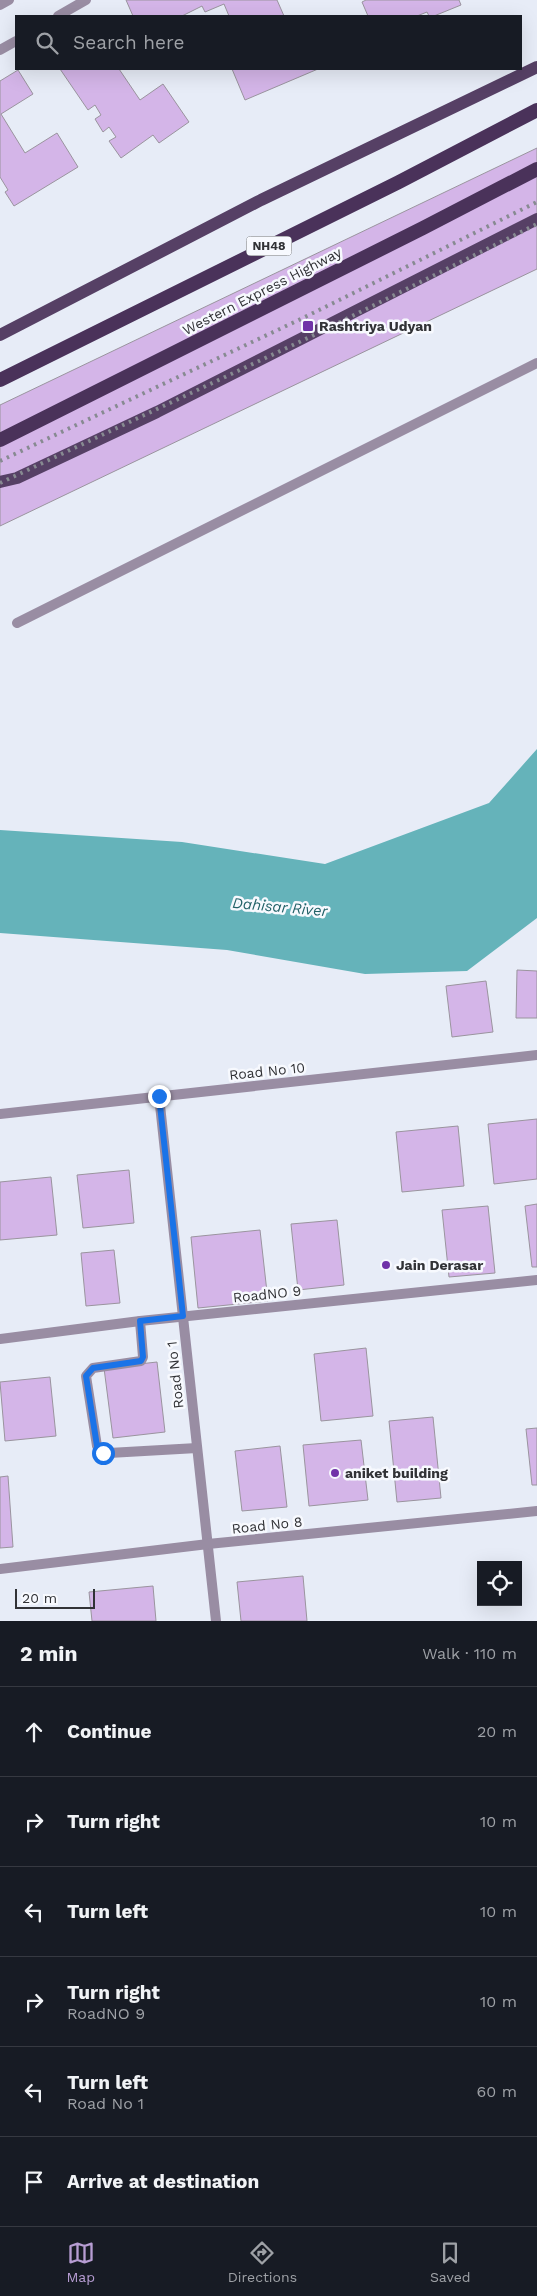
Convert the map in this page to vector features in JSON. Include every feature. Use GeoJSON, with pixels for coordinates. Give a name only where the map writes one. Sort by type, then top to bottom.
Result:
{"type":"FeatureCollection","features":[{"type":"Feature","properties":{"kind":"highway","name":"NH48"},"geometry":{"type":"LineString","coordinates":[[0,380],[400,182],[537,110]]}},
{"type":"Feature","properties":{"kind":"highway","name":"Western Express Highway"},"geometry":{"type":"LineString","coordinates":[[5,438],[537,169]]}},
{"type":"Feature","properties":{"kind":"main road"},"geometry":{"type":"LineString","coordinates":[[0,335],[261,200],[537,67]]}},
{"type":"Feature","properties":{"kind":"main road"},"geometry":{"type":"LineString","coordinates":[[0,482],[17,478],[158,412],[537,219]]}},
{"type":"Feature","properties":{"kind":"street"},"geometry":{"type":"LineString","coordinates":[[0,5],[9,0]]}},
{"type":"Feature","properties":{"kind":"street"},"geometry":{"type":"LineString","coordinates":[[60,15],[86,0]]}},
{"type":"Feature","properties":{"kind":"street"},"geometry":{"type":"LineString","coordinates":[[0,50],[15,41]]}},
{"type":"Feature","properties":{"kind":"street"},"geometry":{"type":"LineString","coordinates":[[17,623],[537,363]]}},
{"type":"Feature","properties":{"kind":"street","name":"Road No 10"},"geometry":{"type":"LineString","coordinates":[[0,1114],[537,1055]]}},
{"type":"Feature","properties":{"kind":"street","name":"Road No 1"},"geometry":{"type":"LineString","coordinates":[[159,1096],[216,1621]]}},
{"type":"Feature","properties":{"kind":"street","name":"RoadNO 9"},"geometry":{"type":"LineString","coordinates":[[0,1339],[183,1316],[537,1280]]}},
{"type":"Feature","properties":{"kind":"street"},"geometry":{"type":"LineString","coordinates":[[140,1321],[143,1357],[141,1361],[93,1368],[86,1376],[97,1446],[103,1453],[197,1448]]}},
{"type":"Feature","properties":{"kind":"street","name":"Road No 8"},"geometry":{"type":"LineString","coordinates":[[0,1568],[208,1544],[537,1511]]}},
{"type":"Feature","properties":{"kind":"water","name":"Dahisar River"},"geometry":{"type":"Polygon","coordinates":[[[537,749],[537,918],[467,971],[365,974],[227,950],[0,933],[0,830],[182,842],[325,864],[489,803],[537,749]]]}},
{"type":"Feature","properties":{"kind":"building"},"geometry":{"type":"Polygon","coordinates":[[[126,0],[277,0],[284,15],[229,15],[224,4],[205,12],[202,6],[184,15],[133,15],[126,0]]]}},
{"type":"Feature","properties":{"kind":"building"},"geometry":{"type":"Polygon","coordinates":[[[366,0],[459,0],[461,5],[436,15],[428,15],[427,12],[420,15],[368,15],[362,2],[366,0]]]}},
{"type":"Feature","properties":{"kind":"building"},"geometry":{"type":"Polygon","coordinates":[[[18,70],[33,94],[1,114],[25,153],[57,133],[78,167],[14,206],[5,192],[8,190],[0,177],[0,81],[18,70]]]}},
{"type":"Feature","properties":{"kind":"building"},"geometry":{"type":"Polygon","coordinates":[[[61,70],[120,70],[140,100],[163,84],[189,122],[159,143],[153,135],[121,158],[109,141],[116,137],[109,127],[103,132],[95,119],[101,115],[95,105],[88,110],[61,70]]]}},
{"type":"Feature","properties":{"kind":"building"},"geometry":{"type":"Polygon","coordinates":[[[232,70],[316,70],[245,100],[232,70]]]}},
{"type":"Feature","properties":{"kind":"building"},"geometry":{"type":"Polygon","coordinates":[[[537,148],[537,269],[0,526],[0,405],[537,148]]]}},
{"type":"Feature","properties":{"kind":"building"},"geometry":{"type":"Polygon","coordinates":[[[517,970],[537,971],[537,1018],[516,1018],[517,970]]]}},
{"type":"Feature","properties":{"kind":"building"},"geometry":{"type":"Polygon","coordinates":[[[486,981],[493,1032],[452,1037],[446,986],[486,981]]]}},
{"type":"Feature","properties":{"kind":"building"},"geometry":{"type":"Polygon","coordinates":[[[537,1119],[537,1179],[494,1184],[488,1124],[537,1119]]]}},
{"type":"Feature","properties":{"kind":"building"},"geometry":{"type":"Polygon","coordinates":[[[458,1126],[464,1186],[402,1192],[396,1132],[458,1126]]]}},
{"type":"Feature","properties":{"kind":"building"},"geometry":{"type":"Polygon","coordinates":[[[129,1170],[134,1223],[83,1228],[77,1175],[129,1170]]]}},
{"type":"Feature","properties":{"kind":"building"},"geometry":{"type":"Polygon","coordinates":[[[51,1177],[57,1235],[0,1240],[0,1182],[51,1177]]]}},
{"type":"Feature","properties":{"kind":"building"},"geometry":{"type":"Polygon","coordinates":[[[537,1204],[537,1267],[532,1267],[525,1206],[537,1204]]]}},
{"type":"Feature","properties":{"kind":"building"},"geometry":{"type":"Polygon","coordinates":[[[488,1206],[495,1273],[449,1277],[442,1210],[488,1206]]]}},
{"type":"Feature","properties":{"kind":"building"},"geometry":{"type":"Polygon","coordinates":[[[337,1220],[344,1285],[298,1290],[291,1224],[337,1220]]]}},
{"type":"Feature","properties":{"kind":"building"},"geometry":{"type":"Polygon","coordinates":[[[260,1230],[268,1301],[198,1308],[191,1237],[260,1230]]]}},
{"type":"Feature","properties":{"kind":"building"},"geometry":{"type":"Polygon","coordinates":[[[114,1250],[120,1303],[86,1306],[81,1253],[114,1250]]]}},
{"type":"Feature","properties":{"kind":"building"},"geometry":{"type":"Polygon","coordinates":[[[366,1348],[373,1416],[321,1421],[314,1354],[366,1348]]]}},
{"type":"Feature","properties":{"kind":"building"},"geometry":{"type":"Polygon","coordinates":[[[157,1362],[165,1432],[113,1438],[104,1368],[157,1362]]]}},
{"type":"Feature","properties":{"kind":"building"},"geometry":{"type":"Polygon","coordinates":[[[50,1377],[56,1436],[5,1441],[0,1382],[50,1377]]]}},
{"type":"Feature","properties":{"kind":"building"},"geometry":{"type":"Polygon","coordinates":[[[433,1417],[441,1498],[397,1502],[389,1421],[433,1417]]]}},
{"type":"Feature","properties":{"kind":"building"},"geometry":{"type":"Polygon","coordinates":[[[537,1428],[537,1485],[532,1485],[526,1429],[537,1428]]]}},
{"type":"Feature","properties":{"kind":"building","name":"aniket building"},"geometry":{"type":"Polygon","coordinates":[[[361,1440],[368,1500],[309,1506],[303,1445],[361,1440]]]}},
{"type":"Feature","properties":{"kind":"building"},"geometry":{"type":"Polygon","coordinates":[[[280,1446],[287,1507],[242,1511],[235,1451],[280,1446]]]}},
{"type":"Feature","properties":{"kind":"building"},"geometry":{"type":"Polygon","coordinates":[[[8,1476],[13,1547],[0,1548],[0,1477],[8,1476]]]}},
{"type":"Feature","properties":{"kind":"building"},"geometry":{"type":"Polygon","coordinates":[[[303,1576],[307,1621],[241,1621],[237,1582],[303,1576]]]}},
{"type":"Feature","properties":{"kind":"building"},"geometry":{"type":"Polygon","coordinates":[[[153,1586],[156,1621],[92,1621],[89,1592],[153,1586]]]}},
{"type":"Feature","properties":{"kind":"railway"},"geometry":{"type":"LineString","coordinates":[[0,461],[303,318],[537,202]]}},
{"type":"Feature","properties":{"kind":"railway"},"geometry":{"type":"LineString","coordinates":[[0,483],[312,336],[537,224]]}},
{"type":"Feature","properties":{"kind":"place","name":"Rashtriya Udyan"},"geometry":{"type":"Point","coordinates":[308,326]}},
{"type":"Feature","properties":{"kind":"place","name":"Jain Derasar"},"geometry":{"type":"Point","coordinates":[386,1265]}},
{"type":"Feature","properties":{"kind":"place","name":"aniket building"},"geometry":{"type":"Point","coordinates":[335,1473]}},
{"type":"Feature","properties":{"kind":"route"},"geometry":{"type":"LineString","coordinates":[[103,1453],[97,1446],[86,1376],[88,1371],[93,1368],[141,1361],[143,1357],[140,1321],[183,1316],[159,1096]]}}]}
